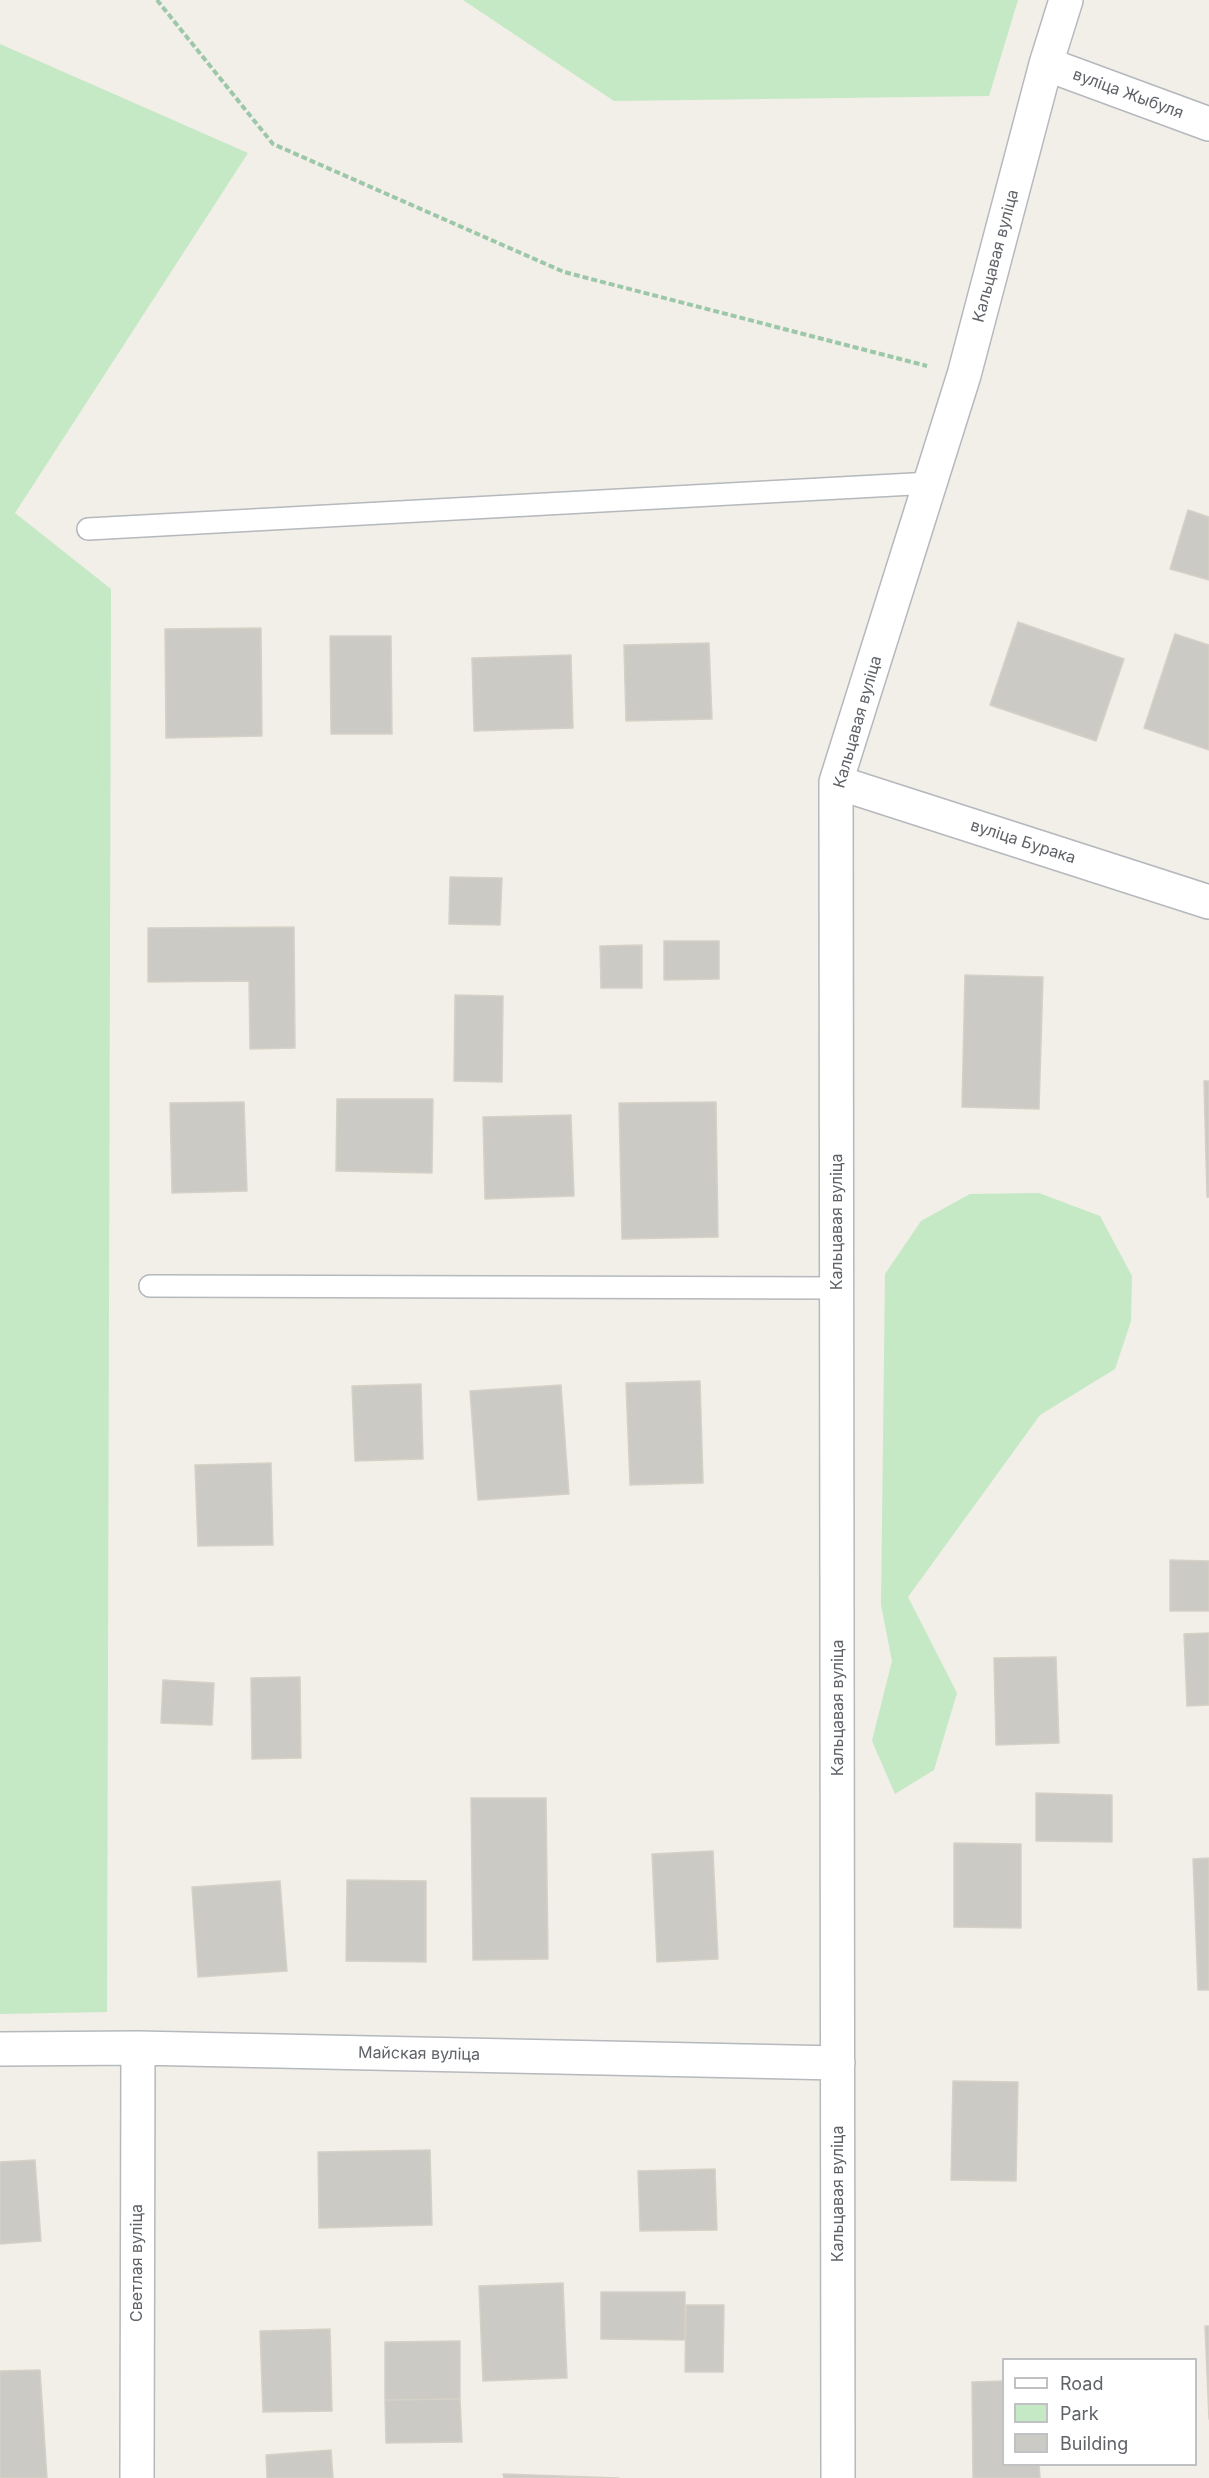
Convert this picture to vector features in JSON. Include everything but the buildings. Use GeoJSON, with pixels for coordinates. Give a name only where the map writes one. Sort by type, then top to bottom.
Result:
{"type":"FeatureCollection","features":[{"type":"Feature","properties":{"kind":"street","name":"Кальцавая вуліца"},"geometry":{"type":"LineString","coordinates":[[838,2478],[836,782],[964,375],[1046,64],[1066,0]]}},
{"type":"Feature","properties":{"kind":"street","name":"вуліца Жыбуля"},"geometry":{"type":"LineString","coordinates":[[1046,64],[1209,124]]}},
{"type":"Feature","properties":{"kind":"street","name":"вуліца Бурака"},"geometry":{"type":"LineString","coordinates":[[836,782],[1209,902]]}},
{"type":"Feature","properties":{"kind":"street","name":"Майская вуліца"},"geometry":{"type":"LineString","coordinates":[[0,2049],[138,2048],[838,2063]]}},
{"type":"Feature","properties":{"kind":"street","name":"Светлая вуліца"},"geometry":{"type":"LineString","coordinates":[[137,2478],[138,2048]]}},
{"type":"Feature","properties":{"kind":"lane"},"geometry":{"type":"LineString","coordinates":[[88,529],[931,483]]}},
{"type":"Feature","properties":{"kind":"lane"},"geometry":{"type":"LineString","coordinates":[[150,1286],[837,1288]]}},
{"type":"Feature","properties":{"kind":"path"},"geometry":{"type":"LineString","coordinates":[[157,0],[273,144],[564,272],[964,375]]}},
{"type":"Feature","properties":{"kind":"green space"},"geometry":{"type":"Polygon","coordinates":[[[463,0],[1018,0],[989,96],[614,101],[463,0]]]}},
{"type":"Feature","properties":{"kind":"green space"},"geometry":{"type":"Polygon","coordinates":[[[0,44],[248,153],[15,513],[111,589],[107,2012],[0,2014],[0,44]]]}},
{"type":"Feature","properties":{"kind":"green space"},"geometry":{"type":"Polygon","coordinates":[[[1039,1193],[1100,1216],[1132,1276],[1131,1321],[1115,1369],[1040,1415],[908,1597],[957,1693],[934,1770],[895,1794],[872,1741],[892,1661],[881,1605],[885,1274],[921,1221],[970,1194],[1039,1193]]]}}]}
